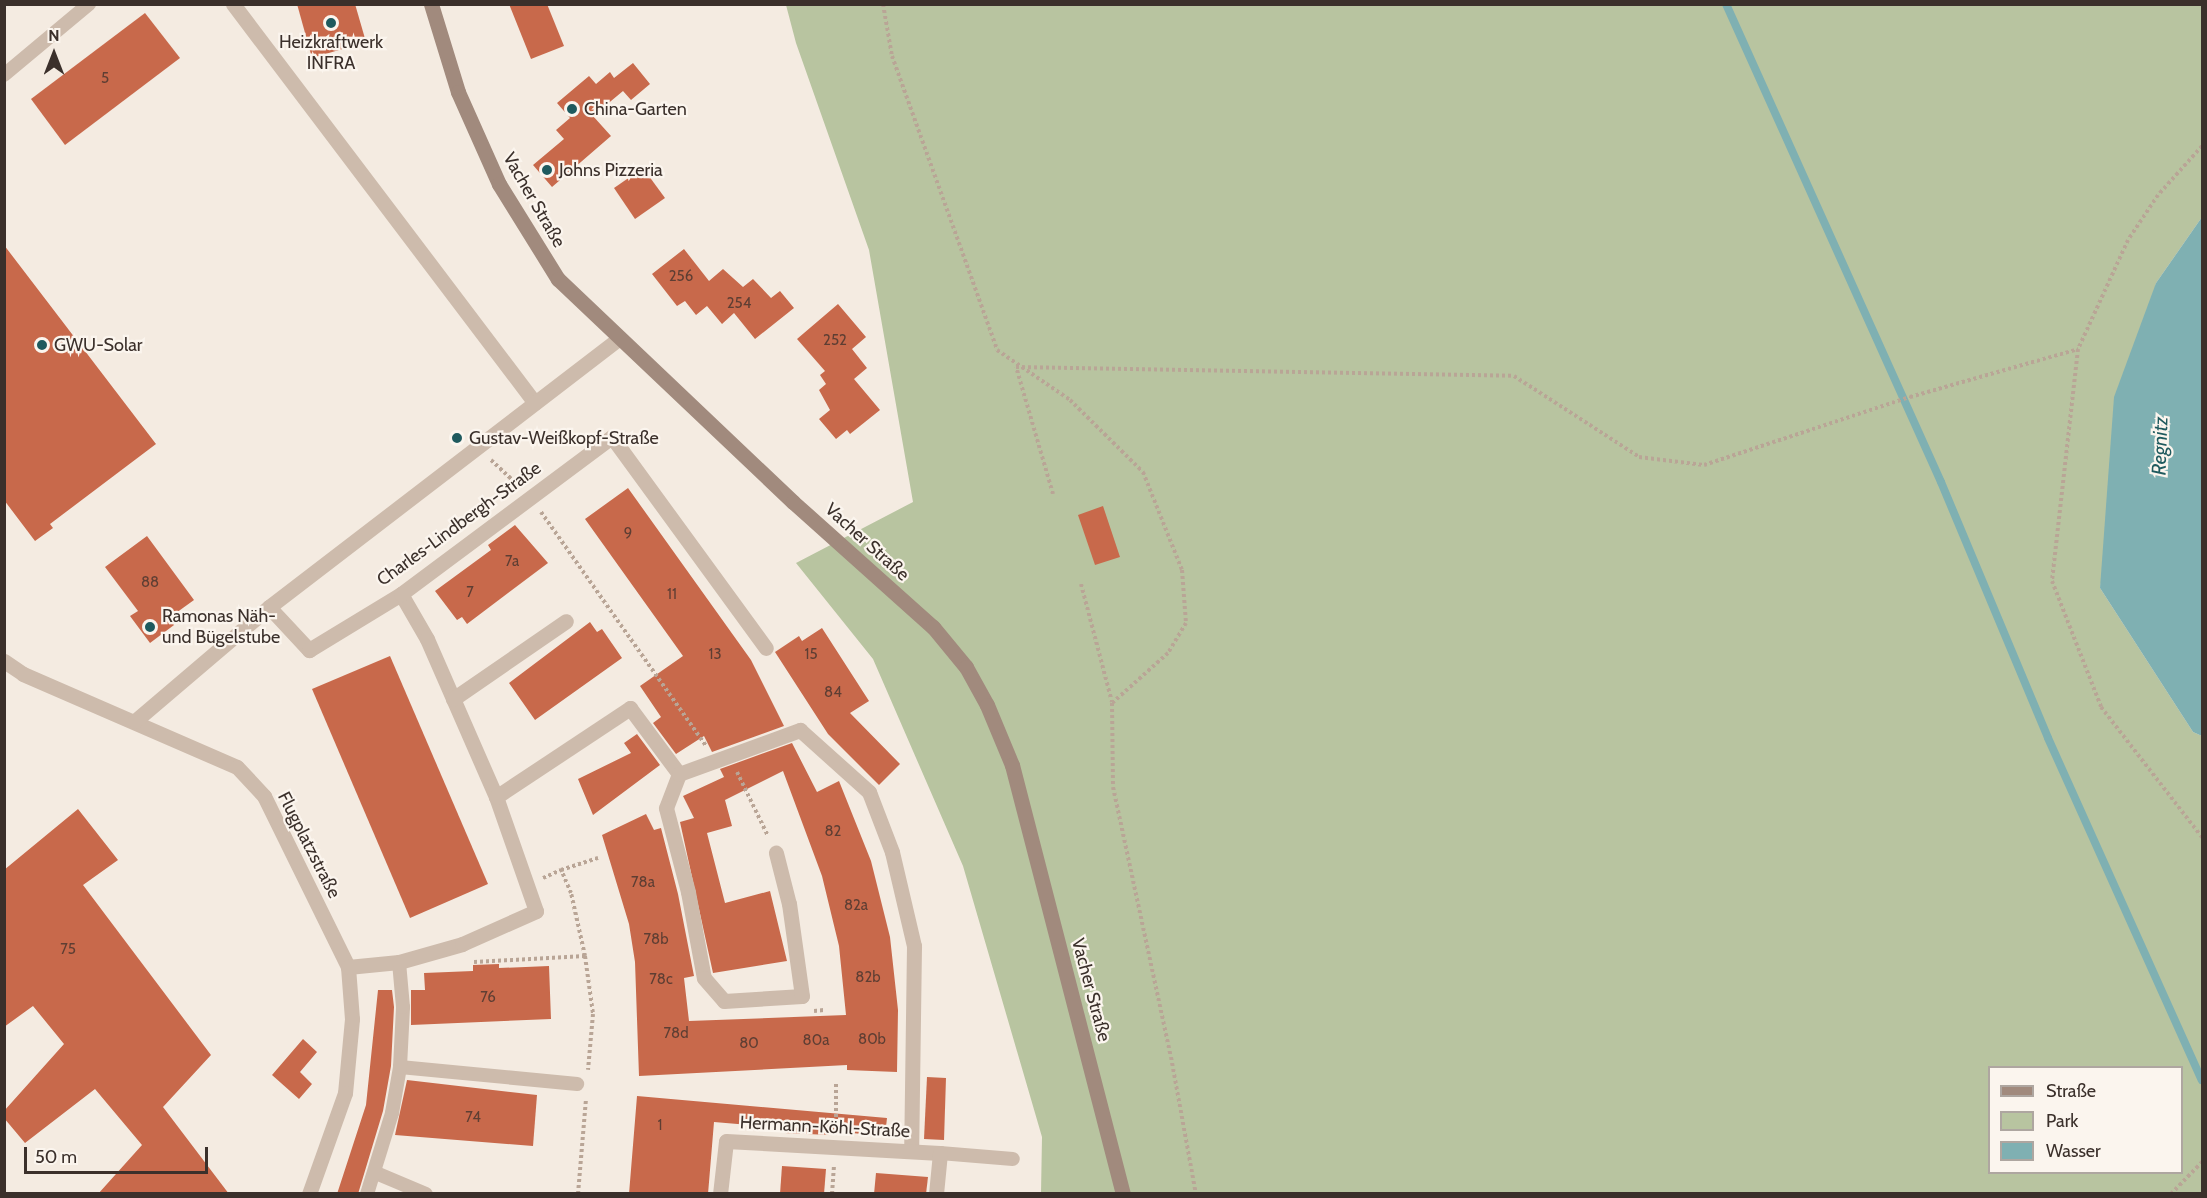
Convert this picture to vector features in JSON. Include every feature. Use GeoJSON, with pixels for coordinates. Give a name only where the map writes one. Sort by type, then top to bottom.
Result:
{"type":"FeatureCollection","features":[{"type":"Feature","properties":{"kind":"street"},"geometry":{"type":"LineString","coordinates":[[233,4],[535,403]]}},
{"type":"Feature","properties":{"kind":"street","name":"Vacher Straße"},"geometry":{"type":"LineString","coordinates":[[431,4],[458,92],[499,184],[558,279],[618,339],[933,627],[966,667],[987,705],[1012,765],[1123,1194]]}},
{"type":"Feature","properties":{"kind":"street"},"geometry":{"type":"LineString","coordinates":[[135,722],[269,606],[618,339]]}},
{"type":"Feature","properties":{"kind":"street","name":"Charles-Lindbergh-Straße"},"geometry":{"type":"LineString","coordinates":[[269,606],[309,650],[401,594],[612,437],[766,648]]}},
{"type":"Feature","properties":{"kind":"street"},"geometry":{"type":"LineString","coordinates":[[348,967],[399,962],[462,944],[536,911],[496,797],[427,639],[401,594]]}},
{"type":"Feature","properties":{"kind":"street"},"geometry":{"type":"LineString","coordinates":[[453,699],[566,621]]}},
{"type":"Feature","properties":{"kind":"street","name":"Flugplatzstraße"},"geometry":{"type":"LineString","coordinates":[[4,661],[23,674],[237,767],[264,796],[348,967],[352,1019],[345,1093],[309,1194]]}},
{"type":"Feature","properties":{"kind":"street"},"geometry":{"type":"LineString","coordinates":[[496,797],[630,708],[679,774]]}},
{"type":"Feature","properties":{"kind":"street"},"geometry":{"type":"LineString","coordinates":[[679,774],[800,730],[869,792],[892,852],[914,946],[911,1151]]}},
{"type":"Feature","properties":{"kind":"street"},"geometry":{"type":"LineString","coordinates":[[679,774],[666,808],[688,892],[704,978],[724,1001],[802,996],[789,904],[776,853]]}},
{"type":"Feature","properties":{"kind":"street","name":"Hermann-Köhl-Straße"},"geometry":{"type":"LineString","coordinates":[[720,1194],[726,1141],[940,1153]]}},
{"type":"Feature","properties":{"kind":"street"},"geometry":{"type":"LineString","coordinates":[[936,1194],[940,1153]]}},
{"type":"Feature","properties":{"kind":"lane"},"geometry":{"type":"LineString","coordinates":[[4,75],[89,4]]}},
{"type":"Feature","properties":{"kind":"lane"},"geometry":{"type":"LineString","coordinates":[[367,1194],[376,1173],[400,1067],[403,1007],[399,962]]}},
{"type":"Feature","properties":{"kind":"lane"},"geometry":{"type":"LineString","coordinates":[[400,1067],[584,1081]]}},
{"type":"Feature","properties":{"kind":"lane","name":"Hermann-Köhl-Straße"},"geometry":{"type":"LineString","coordinates":[[940,1153],[1013,1159]]}},
{"type":"Feature","properties":{"kind":"lane"},"geometry":{"type":"LineString","coordinates":[[376,1173],[426,1194]]}},
{"type":"Feature","properties":{"kind":"path"},"geometry":{"type":"LineString","coordinates":[[883,4],[892,56],[983,318],[997,350],[1016,367],[1070,400],[1143,472],[1182,570],[1186,623],[1167,653],[1112,703]]}},
{"type":"Feature","properties":{"kind":"path"},"geometry":{"type":"LineString","coordinates":[[2202,146],[2157,195],[2128,240],[2078,349],[2052,581],[2101,707],[2202,837]]}},
{"type":"Feature","properties":{"kind":"path"},"geometry":{"type":"LineString","coordinates":[[1016,367],[1514,376],[1639,457],[1704,465],[1891,403],[2078,349]]}},
{"type":"Feature","properties":{"kind":"path"},"geometry":{"type":"LineString","coordinates":[[1016,367],[1053,494]]}},
{"type":"Feature","properties":{"kind":"path"},"geometry":{"type":"LineString","coordinates":[[477,447],[530,496],[701,736],[714,763],[732,761],[776,853]]}},
{"type":"Feature","properties":{"kind":"path"},"geometry":{"type":"LineString","coordinates":[[1081,584],[1112,703],[1113,787],[1171,1057],[1196,1194]]}},
{"type":"Feature","properties":{"kind":"path"},"geometry":{"type":"LineString","coordinates":[[578,1194],[584,1081],[593,1014],[585,956],[571,893],[561,870],[598,858]]}},
{"type":"Feature","properties":{"kind":"path"},"geometry":{"type":"LineString","coordinates":[[462,944],[464,962],[585,956]]}},
{"type":"Feature","properties":{"kind":"path"},"geometry":{"type":"LineString","coordinates":[[2171,1194],[2202,1162]]}},
{"type":"Feature","properties":{"kind":"green space"},"geometry":{"type":"Polygon","coordinates":[[[786,5],[2202,5],[2202,217],[2156,283],[2100,588],[2193,732],[2202,736],[2202,1193],[1041,1193],[1042,1137],[963,866],[873,659],[796,563],[913,502],[869,250],[796,43],[786,5]]]}},
{"type":"Feature","properties":{"kind":"water","name":"Regnitz"},"geometry":{"type":"Polygon","coordinates":[[[2202,217],[2202,736],[2193,732],[2100,588],[2114,397],[2156,283],[2202,217]]]}},
{"type":"Feature","properties":{"kind":"building","name":"Heizkraftwerk INFRA"},"geometry":{"type":"Polygon","coordinates":[[[297,4],[355,4],[366,42],[312,58],[297,4]]]}},
{"type":"Feature","properties":{"kind":"building"},"geometry":{"type":"Polygon","coordinates":[[[509,4],[547,4],[564,46],[531,59],[509,4]]]}},
{"type":"Feature","properties":{"kind":"building"},"geometry":{"type":"Polygon","coordinates":[[[145,13],[180,58],[65,145],[31,99],[145,13]]]}},
{"type":"Feature","properties":{"kind":"building"},"geometry":{"type":"Polygon","coordinates":[[[633,63],[650,84],[631,100],[623,91],[593,116],[611,136],[552,187],[533,165],[564,139],[556,130],[570,118],[557,103],[589,76],[596,84],[610,72],[614,78],[633,63]]]}},
{"type":"Feature","properties":{"kind":"building"},"geometry":{"type":"Polygon","coordinates":[[[643,168],[665,198],[635,219],[614,188],[643,168]]]}},
{"type":"Feature","properties":{"kind":"building","name":"GWU-Solar"},"geometry":{"type":"Polygon","coordinates":[[[4,245],[156,444],[50,524],[53,528],[35,541],[4,500],[4,245]]]}},
{"type":"Feature","properties":{"kind":"building"},"geometry":{"type":"Polygon","coordinates":[[[684,249],[709,281],[723,269],[743,287],[753,279],[771,298],[780,291],[794,308],[755,339],[734,313],[722,324],[707,306],[696,315],[685,301],[677,306],[652,274],[684,249]]]}},
{"type":"Feature","properties":{"kind":"building"},"geometry":{"type":"Polygon","coordinates":[[[838,304],[866,337],[852,349],[867,368],[854,379],[880,410],[850,434],[847,430],[836,439],[819,419],[830,410],[819,390],[826,384],[820,375],[825,371],[797,339],[838,304]]]}},
{"type":"Feature","properties":{"kind":"building"},"geometry":{"type":"Polygon","coordinates":[[[628,488],[751,660],[784,726],[712,752],[704,736],[676,754],[653,723],[661,717],[640,686],[683,656],[585,519],[628,488]]]}},
{"type":"Feature","properties":{"kind":"building"},"geometry":{"type":"Polygon","coordinates":[[[1103,506],[1120,557],[1095,565],[1078,515],[1103,506]]]}},
{"type":"Feature","properties":{"kind":"building"},"geometry":{"type":"Polygon","coordinates":[[[515,525],[548,563],[467,624],[462,617],[457,620],[435,591],[491,550],[488,545],[515,525]]]}},
{"type":"Feature","properties":{"kind":"building"},"geometry":{"type":"Polygon","coordinates":[[[147,536],[194,600],[169,618],[174,625],[150,643],[130,616],[138,611],[105,567],[147,536]]]}},
{"type":"Feature","properties":{"kind":"building"},"geometry":{"type":"Polygon","coordinates":[[[590,622],[597,632],[602,629],[622,658],[535,720],[509,683],[590,622]]]}},
{"type":"Feature","properties":{"kind":"building"},"geometry":{"type":"Polygon","coordinates":[[[822,628],[869,701],[850,713],[900,764],[879,785],[828,734],[775,652],[799,636],[802,641],[822,628]]]}},
{"type":"Feature","properties":{"kind":"building"},"geometry":{"type":"Polygon","coordinates":[[[390,656],[488,884],[410,918],[312,689],[390,656]]]}},
{"type":"Feature","properties":{"kind":"building"},"geometry":{"type":"Polygon","coordinates":[[[637,734],[660,765],[593,815],[578,779],[631,753],[624,743],[637,734]]]}},
{"type":"Feature","properties":{"kind":"building"},"geometry":{"type":"Polygon","coordinates":[[[792,743],[817,792],[839,781],[871,861],[890,937],[898,1010],[897,1072],[847,1070],[847,1065],[639,1076],[635,962],[629,924],[602,835],[646,814],[654,830],[661,828],[678,894],[694,976],[684,978],[689,1021],[846,1015],[839,946],[822,876],[783,771],[725,800],[732,826],[707,833],[725,903],[770,891],[787,961],[713,973],[680,822],[694,818],[683,796],[724,777],[720,769],[792,743]]]}},
{"type":"Feature","properties":{"kind":"building"},"geometry":{"type":"Polygon","coordinates":[[[78,809],[118,860],[83,885],[211,1055],[163,1107],[229,1194],[98,1194],[142,1145],[95,1089],[25,1143],[4,1118],[4,1111],[64,1044],[33,1006],[4,1027],[4,870],[78,809]]]}},
{"type":"Feature","properties":{"kind":"building"},"geometry":{"type":"Polygon","coordinates":[[[499,964],[499,968],[549,966],[551,1019],[411,1025],[411,990],[425,990],[424,973],[473,971],[473,965],[499,964]]]}},
{"type":"Feature","properties":{"kind":"building"},"geometry":{"type":"Polygon","coordinates":[[[378,990],[392,990],[394,1007],[391,1066],[383,1111],[358,1194],[337,1194],[366,1105],[378,990]]]}},
{"type":"Feature","properties":{"kind":"building"},"geometry":{"type":"Polygon","coordinates":[[[303,1039],[317,1052],[300,1072],[312,1084],[299,1099],[272,1075],[303,1039]]]}},
{"type":"Feature","properties":{"kind":"building"},"geometry":{"type":"Polygon","coordinates":[[[927,1077],[946,1078],[944,1140],[924,1139],[927,1077]]]}},
{"type":"Feature","properties":{"kind":"building"},"geometry":{"type":"Polygon","coordinates":[[[407,1080],[537,1095],[533,1146],[395,1135],[407,1080]]]}},
{"type":"Feature","properties":{"kind":"building"},"geometry":{"type":"Polygon","coordinates":[[[637,1096],[887,1118],[885,1136],[829,1131],[829,1135],[785,1133],[786,1128],[714,1122],[708,1194],[629,1194],[637,1096]]]}},
{"type":"Feature","properties":{"kind":"building"},"geometry":{"type":"Polygon","coordinates":[[[782,1166],[826,1169],[824,1194],[780,1194],[782,1166]]]}},
{"type":"Feature","properties":{"kind":"building"},"geometry":{"type":"Polygon","coordinates":[[[876,1173],[928,1177],[926,1194],[874,1194],[876,1173]]]}},
{"type":"Feature","properties":{"kind":"waterway"},"geometry":{"type":"LineString","coordinates":[[1726,4],[1941,482],[2048,738],[2202,1080]]}},
{"type":"Feature","properties":{"kind":"place","name":"Heizkraftwerk INFRA"},"geometry":{"type":"Point","coordinates":[331,23]}},
{"type":"Feature","properties":{"kind":"place","name":"China-Garten"},"geometry":{"type":"Point","coordinates":[572,109]}},
{"type":"Feature","properties":{"kind":"place","name":"Johns Pizzeria"},"geometry":{"type":"Point","coordinates":[547,170]}},
{"type":"Feature","properties":{"kind":"place","name":"GWU-Solar"},"geometry":{"type":"Point","coordinates":[42,345]}},
{"type":"Feature","properties":{"kind":"place","name":"Gustav-Weißkopf-Straße"},"geometry":{"type":"Point","coordinates":[457,438]}},
{"type":"Feature","properties":{"kind":"place","name":"Ramonas Näh- und Bügelstube"},"geometry":{"type":"Point","coordinates":[150,627]}}]}
